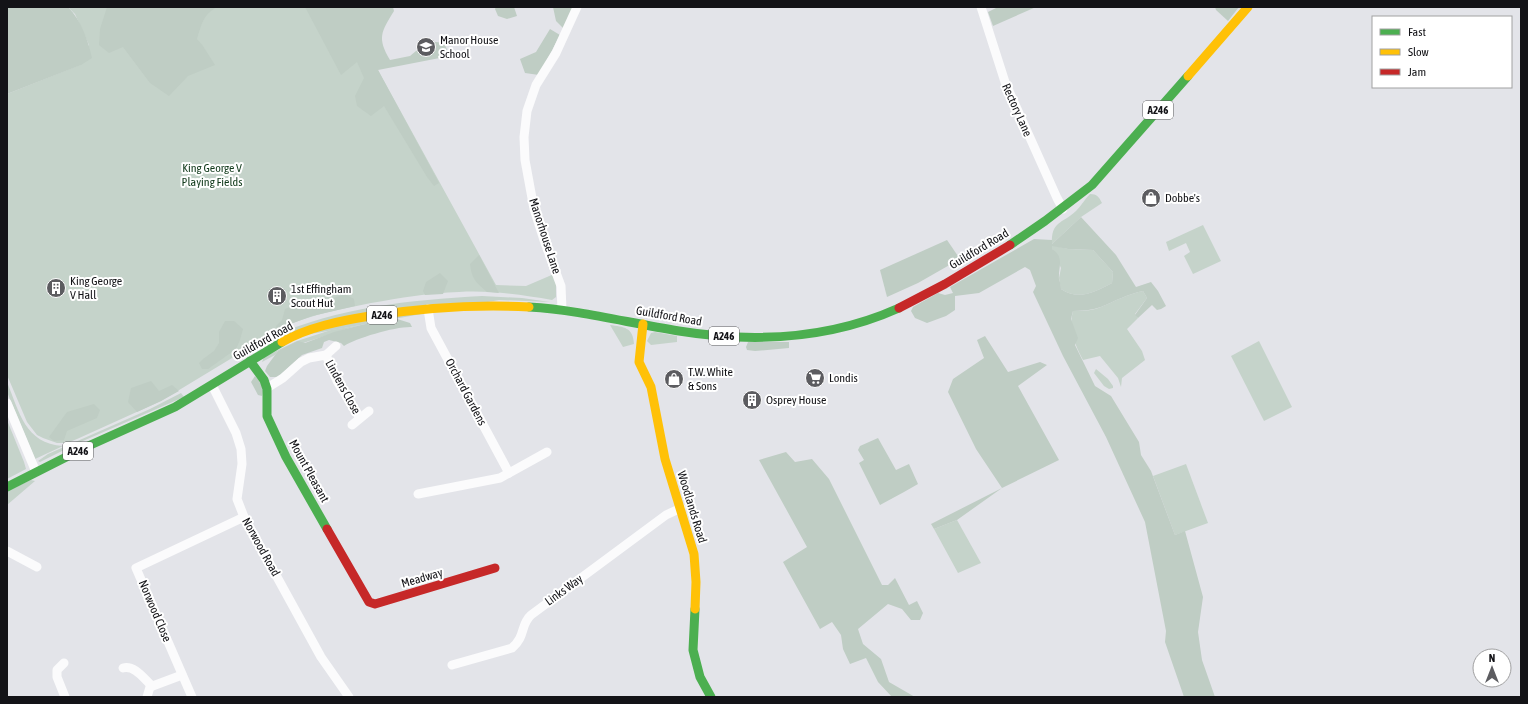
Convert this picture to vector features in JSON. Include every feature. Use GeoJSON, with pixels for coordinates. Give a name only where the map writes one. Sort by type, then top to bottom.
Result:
{"type":"FeatureCollection","features":[{"type":"Feature","properties":{"kind":"main road","name":"Guildford Road"},"geometry":{"type":"LineString","coordinates":[[7,487],[86,447],[168,410],[212,385],[288,338],[310,330],[356,319],[428,309],[474,305],[525,306],[595,314],[669,329],[711,335],[764,337],[804,334],[852,324],[897,308],[984,262],[1064,209],[1092,184],[1109,166],[1248,7]]}},
{"type":"Feature","properties":{"kind":"main road","name":"Woodlands Road"},"geometry":{"type":"LineString","coordinates":[[643,324],[639,362],[651,387],[665,459],[694,554],[696,568],[693,636],[694,657],[700,677],[711,697]]}},
{"type":"Feature","properties":{"kind":"main road"},"geometry":{"type":"LineString","coordinates":[[250,361],[267,388]]}},
{"type":"Feature","properties":{"kind":"main road","name":"Mount Pleasant"},"geometry":{"type":"LineString","coordinates":[[267,388],[265,410],[269,422],[286,457],[362,590]]}},
{"type":"Feature","properties":{"kind":"main road","name":"Meadway"},"geometry":{"type":"LineString","coordinates":[[362,590],[369,602],[375,604],[495,568]]}},
{"type":"Feature","properties":{"kind":"street","name":"Manorhouse Lane"},"geometry":{"type":"LineString","coordinates":[[562,310],[562,286],[545,243],[534,209],[525,160],[524,136],[527,111],[536,85],[559,47],[577,7]]}},
{"type":"Feature","properties":{"kind":"street","name":"Rectory Lane"},"geometry":{"type":"LineString","coordinates":[[981,7],[1005,82],[1057,198],[1064,209]]}},
{"type":"Feature","properties":{"kind":"street","name":"Orchard Gardens"},"geometry":{"type":"LineString","coordinates":[[428,309],[431,328],[509,474]]}},
{"type":"Feature","properties":{"kind":"street","name":"Lindens Close"},"geometry":{"type":"LineString","coordinates":[[267,388],[309,358],[326,355],[336,346]]}},
{"type":"Feature","properties":{"kind":"street","name":"Lindens Close"},"geometry":{"type":"LineString","coordinates":[[326,355],[337,381],[360,418]]}},
{"type":"Feature","properties":{"kind":"street","name":"Norwood Road"},"geometry":{"type":"LineString","coordinates":[[212,385],[236,433],[241,449],[242,464],[237,499],[244,517],[321,656],[349,697]]}},
{"type":"Feature","properties":{"kind":"street"},"geometry":{"type":"LineString","coordinates":[[7,403],[36,472]]}},
{"type":"Feature","properties":{"kind":"street","name":"Lindens Close"},"geometry":{"type":"LineString","coordinates":[[352,425],[369,411]]}},
{"type":"Feature","properties":{"kind":"street"},"geometry":{"type":"LineString","coordinates":[[418,494],[488,481],[509,474],[547,452]]}},
{"type":"Feature","properties":{"kind":"street","name":"Links Way"},"geometry":{"type":"LineString","coordinates":[[452,665],[512,648],[519,642],[526,622],[531,614],[666,515],[681,508]]}},
{"type":"Feature","properties":{"kind":"street","name":"Norwood Close"},"geometry":{"type":"LineString","coordinates":[[192,697],[136,568],[244,517]]}},
{"type":"Feature","properties":{"kind":"street"},"geometry":{"type":"LineString","coordinates":[[7,551],[37,566]]}},
{"type":"Feature","properties":{"kind":"street"},"geometry":{"type":"LineString","coordinates":[[63,696],[56,670],[64,662]]}},
{"type":"Feature","properties":{"kind":"street"},"geometry":{"type":"LineString","coordinates":[[123,668],[127,667],[136,671],[152,686]]}},
{"type":"Feature","properties":{"kind":"street"},"geometry":{"type":"LineString","coordinates":[[147,697],[150,687],[182,675]]}},
{"type":"Feature","properties":{"kind":"green space","name":"King George V Playing Fields"},"geometry":{"type":"Polygon","coordinates":[[[68,7],[331,7],[378,70],[496,285],[526,286],[554,274],[556,281],[556,297],[552,300],[494,292],[448,293],[415,296],[371,303],[317,315],[272,332],[260,341],[161,401],[77,439],[67,443],[57,443],[37,435],[27,422],[7,375],[7,94],[80,65],[89,45],[75,14],[68,7]]]}},
{"type":"Feature","properties":{"kind":"green space"},"geometry":{"type":"Polygon","coordinates":[[[1090,194],[1098,196],[1102,203],[1081,217],[1052,244],[1053,231],[1055,227],[1076,211],[1090,194]]]}},
{"type":"Feature","properties":{"kind":"green space"},"geometry":{"type":"Polygon","coordinates":[[[1203,225],[1221,261],[1193,274],[1184,256],[1190,252],[1186,243],[1169,251],[1166,242],[1203,225]]]}},
{"type":"Feature","properties":{"kind":"green space"},"geometry":{"type":"Polygon","coordinates":[[[1052,245],[1068,249],[1093,250],[1113,272],[1112,283],[1093,292],[1081,295],[1068,293],[1061,289],[1059,278],[1061,268],[1052,249],[1052,245]]]}},
{"type":"Feature","properties":{"kind":"green space"},"geometry":{"type":"Polygon","coordinates":[[[1143,291],[1147,298],[1135,314],[1138,318],[1127,329],[1142,351],[1145,360],[1122,378],[1121,387],[1118,378],[1100,356],[1083,360],[1073,336],[1071,324],[1073,311],[1098,308],[1143,291]]]}},
{"type":"Feature","properties":{"kind":"green space"},"geometry":{"type":"Polygon","coordinates":[[[482,296],[522,298],[550,302],[499,300],[272,341],[271,338],[322,318],[348,312],[401,303],[482,296]]]}},
{"type":"Feature","properties":{"kind":"green space"},"geometry":{"type":"Polygon","coordinates":[[[361,325],[278,351],[275,355],[262,362],[264,357],[297,341],[331,330],[361,325]]]}},
{"type":"Feature","properties":{"kind":"green space"},"geometry":{"type":"Polygon","coordinates":[[[610,325],[623,327],[630,331],[634,344],[623,347],[610,325]]]}},
{"type":"Feature","properties":{"kind":"green space"},"geometry":{"type":"Polygon","coordinates":[[[655,332],[677,336],[677,342],[651,345],[647,341],[651,333],[655,332]]]}},
{"type":"Feature","properties":{"kind":"green space"},"geometry":{"type":"Polygon","coordinates":[[[1259,341],[1292,407],[1264,421],[1231,356],[1259,341]]]}},
{"type":"Feature","properties":{"kind":"green space"},"geometry":{"type":"Polygon","coordinates":[[[1096,369],[1108,379],[1113,388],[1109,389],[1104,386],[1094,373],[1096,369]]]}},
{"type":"Feature","properties":{"kind":"green space"},"geometry":{"type":"Polygon","coordinates":[[[7,382],[20,414],[32,433],[50,444],[63,446],[35,459],[7,392],[7,382]]]}},
{"type":"Feature","properties":{"kind":"green space"},"geometry":{"type":"Polygon","coordinates":[[[181,393],[184,397],[76,444],[40,462],[38,461],[48,454],[150,409],[181,393]]]}},
{"type":"Feature","properties":{"kind":"green space"},"geometry":{"type":"Polygon","coordinates":[[[7,420],[26,469],[7,479],[7,420]]]}},
{"type":"Feature","properties":{"kind":"green space"},"geometry":{"type":"Polygon","coordinates":[[[1186,464],[1208,523],[1175,535],[1153,476],[1186,464]]]}},
{"type":"Feature","properties":{"kind":"green space"},"geometry":{"type":"Polygon","coordinates":[[[31,480],[35,481],[7,505],[7,491],[31,480]]]}},
{"type":"Feature","properties":{"kind":"green space"},"geometry":{"type":"Polygon","coordinates":[[[957,520],[981,563],[958,573],[934,529],[957,520]]]}},
{"type":"Feature","properties":{"kind":"shaded area"},"geometry":{"type":"Polygon","coordinates":[[[7,7],[68,7],[77,18],[92,58],[81,65],[7,94],[7,7]]]}},
{"type":"Feature","properties":{"kind":"shaded area"},"geometry":{"type":"Polygon","coordinates":[[[107,7],[217,7],[206,16],[197,39],[215,65],[188,76],[169,96],[150,83],[123,47],[109,53],[99,45],[100,29],[107,7]]]}},
{"type":"Feature","properties":{"kind":"shaded area"},"geometry":{"type":"Polygon","coordinates":[[[305,7],[393,7],[394,11],[386,24],[382,35],[383,46],[390,60],[410,56],[428,41],[444,43],[450,56],[378,70],[439,183],[434,186],[427,177],[384,106],[371,116],[357,106],[355,96],[364,78],[357,62],[341,75],[305,7]]]}},
{"type":"Feature","properties":{"kind":"shaded area"},"geometry":{"type":"Polygon","coordinates":[[[496,7],[514,7],[517,16],[507,19],[498,16],[495,9],[496,7]]]}},
{"type":"Feature","properties":{"kind":"shaded area"},"geometry":{"type":"Polygon","coordinates":[[[553,7],[574,7],[564,29],[556,21],[553,7]]]}},
{"type":"Feature","properties":{"kind":"shaded area"},"geometry":{"type":"Polygon","coordinates":[[[998,7],[1036,7],[993,26],[988,12],[998,7]]]}},
{"type":"Feature","properties":{"kind":"shaded area"},"geometry":{"type":"Polygon","coordinates":[[[1215,7],[1239,7],[1228,21],[1216,10],[1215,7]]]}},
{"type":"Feature","properties":{"kind":"shaded area"},"geometry":{"type":"Polygon","coordinates":[[[550,29],[560,35],[539,75],[525,73],[520,59],[536,52],[550,29]]]}},
{"type":"Feature","properties":{"kind":"shaded area"},"geometry":{"type":"Polygon","coordinates":[[[1081,217],[1116,255],[1136,287],[1151,282],[1166,306],[1157,310],[1152,305],[1138,318],[1135,315],[1147,298],[1143,291],[1098,308],[1073,311],[1071,319],[1078,338],[1075,345],[1095,386],[1111,396],[1139,442],[1141,455],[1151,471],[1175,535],[1185,531],[1203,597],[1198,632],[1202,660],[1215,697],[1184,697],[1165,642],[1166,631],[1145,522],[1106,437],[1063,356],[1033,292],[1036,286],[1030,270],[1025,267],[979,293],[955,296],[955,310],[946,316],[927,323],[915,318],[911,311],[913,307],[938,293],[945,295],[953,293],[950,287],[1034,239],[1052,240],[1052,244],[1081,217]],[[1052,246],[1052,249],[1056,252],[1060,259],[1059,279],[1061,289],[1068,293],[1081,295],[1093,292],[1112,283],[1113,272],[1093,250],[1068,249],[1052,246]]]}},
{"type":"Feature","properties":{"kind":"shaded area"},"geometry":{"type":"Polygon","coordinates":[[[947,240],[960,259],[918,283],[887,297],[880,270],[947,240]]]}},
{"type":"Feature","properties":{"kind":"shaded area"},"geometry":{"type":"Polygon","coordinates":[[[479,255],[499,293],[487,292],[473,277],[470,264],[479,255]]]}},
{"type":"Feature","properties":{"kind":"shaded area"},"geometry":{"type":"Polygon","coordinates":[[[440,273],[448,281],[443,294],[425,295],[423,291],[426,282],[440,273]]]}},
{"type":"Feature","properties":{"kind":"shaded area"},"geometry":{"type":"Polygon","coordinates":[[[345,294],[354,299],[355,306],[312,316],[277,329],[276,326],[282,320],[285,309],[300,303],[322,302],[345,294]]]}},
{"type":"Feature","properties":{"kind":"shaded area"},"geometry":{"type":"Polygon","coordinates":[[[394,318],[410,323],[412,327],[397,328],[377,333],[344,346],[341,343],[329,340],[324,342],[322,348],[302,355],[278,377],[270,377],[265,371],[278,351],[298,341],[305,343],[334,332],[394,318]]]}},
{"type":"Feature","properties":{"kind":"shaded area"},"geometry":{"type":"Polygon","coordinates":[[[225,321],[234,321],[243,329],[236,349],[208,369],[202,369],[199,363],[214,351],[219,343],[219,332],[225,321]]]}},
{"type":"Feature","properties":{"kind":"shaded area"},"geometry":{"type":"Polygon","coordinates":[[[985,336],[1008,372],[1040,362],[1047,365],[1018,386],[1059,460],[1002,488],[976,449],[948,392],[953,379],[984,358],[977,340],[985,336]]]}},
{"type":"Feature","properties":{"kind":"shaded area"},"geometry":{"type":"Polygon","coordinates":[[[748,342],[789,342],[789,348],[755,351],[747,350],[746,347],[748,342]]]}},
{"type":"Feature","properties":{"kind":"shaded area"},"geometry":{"type":"Polygon","coordinates":[[[255,376],[264,385],[262,396],[258,395],[251,382],[255,376]]]}},
{"type":"Feature","properties":{"kind":"shaded area"},"geometry":{"type":"Polygon","coordinates":[[[151,381],[159,391],[172,385],[179,391],[137,412],[128,402],[131,388],[151,381]]]}},
{"type":"Feature","properties":{"kind":"shaded area"},"geometry":{"type":"Polygon","coordinates":[[[94,404],[100,410],[97,418],[67,431],[64,440],[54,441],[49,437],[67,412],[94,404]]]}},
{"type":"Feature","properties":{"kind":"shaded area"},"geometry":{"type":"Polygon","coordinates":[[[878,438],[896,470],[909,464],[918,484],[880,505],[859,463],[864,460],[858,450],[860,446],[878,438]]]}},
{"type":"Feature","properties":{"kind":"shaded area"},"geometry":{"type":"Polygon","coordinates":[[[786,452],[795,462],[812,459],[829,479],[882,585],[888,585],[895,578],[909,605],[917,601],[923,613],[920,620],[911,620],[902,609],[888,604],[858,629],[863,644],[881,659],[889,682],[915,697],[892,697],[878,682],[866,658],[850,664],[843,649],[841,635],[832,622],[820,629],[783,562],[807,547],[759,460],[786,452]]]}},
{"type":"Feature","properties":{"kind":"shaded area"},"geometry":{"type":"Polygon","coordinates":[[[1002,488],[957,520],[934,529],[931,524],[1002,488]]]}},
{"type":"Feature","properties":{"kind":"traffic: fast"},"geometry":{"type":"LineString","coordinates":[[1010,245],[1045,221],[1092,185],[1188,76]]}},
{"type":"Feature","properties":{"kind":"traffic: fast"},"geometry":{"type":"LineString","coordinates":[[529,307],[567,311],[679,331],[735,337],[791,336],[819,332],[873,318],[899,308]]}},
{"type":"Feature","properties":{"kind":"traffic: fast"},"geometry":{"type":"LineString","coordinates":[[7,487],[86,447],[175,407],[282,342]]}},
{"type":"Feature","properties":{"kind":"traffic: fast"},"geometry":{"type":"LineString","coordinates":[[250,361],[264,380],[267,389],[267,416],[286,457],[327,529]]}},
{"type":"Feature","properties":{"kind":"traffic: fast"},"geometry":{"type":"LineString","coordinates":[[695,609],[693,650],[700,677],[711,697]]}},
{"type":"Feature","properties":{"kind":"traffic: slow"},"geometry":{"type":"LineString","coordinates":[[1188,76],[1248,7]]}},
{"type":"Feature","properties":{"kind":"traffic: slow"},"geometry":{"type":"LineString","coordinates":[[282,342],[303,332],[324,325],[390,313],[469,306],[529,307]]}},
{"type":"Feature","properties":{"kind":"traffic: slow"},"geometry":{"type":"LineString","coordinates":[[643,324],[639,362],[651,387],[665,459],[694,554],[696,582],[695,609]]}},
{"type":"Feature","properties":{"kind":"traffic: jam"},"geometry":{"type":"LineString","coordinates":[[899,308],[945,284],[1010,245]]}},
{"type":"Feature","properties":{"kind":"traffic: jam"},"geometry":{"type":"LineString","coordinates":[[327,529],[369,602],[375,604],[495,568]]}},
{"type":"Feature","properties":{"kind":"place","name":"Manor House School"},"geometry":{"type":"Point","coordinates":[426,47]}},
{"type":"Feature","properties":{"kind":"place","name":"Dobbe's"},"geometry":{"type":"Point","coordinates":[1151,198]}},
{"type":"Feature","properties":{"kind":"place","name":"King George V Hall"},"geometry":{"type":"Point","coordinates":[56,288]}},
{"type":"Feature","properties":{"kind":"place","name":"1st Effingham Scout Hut"},"geometry":{"type":"Point","coordinates":[277,296]}},
{"type":"Feature","properties":{"kind":"place","name":"Londis"},"geometry":{"type":"Point","coordinates":[815,378]}},
{"type":"Feature","properties":{"kind":"place","name":"T.W. White & Sons"},"geometry":{"type":"Point","coordinates":[674,379]}},
{"type":"Feature","properties":{"kind":"place","name":"Osprey House"},"geometry":{"type":"Point","coordinates":[752,400]}}]}
